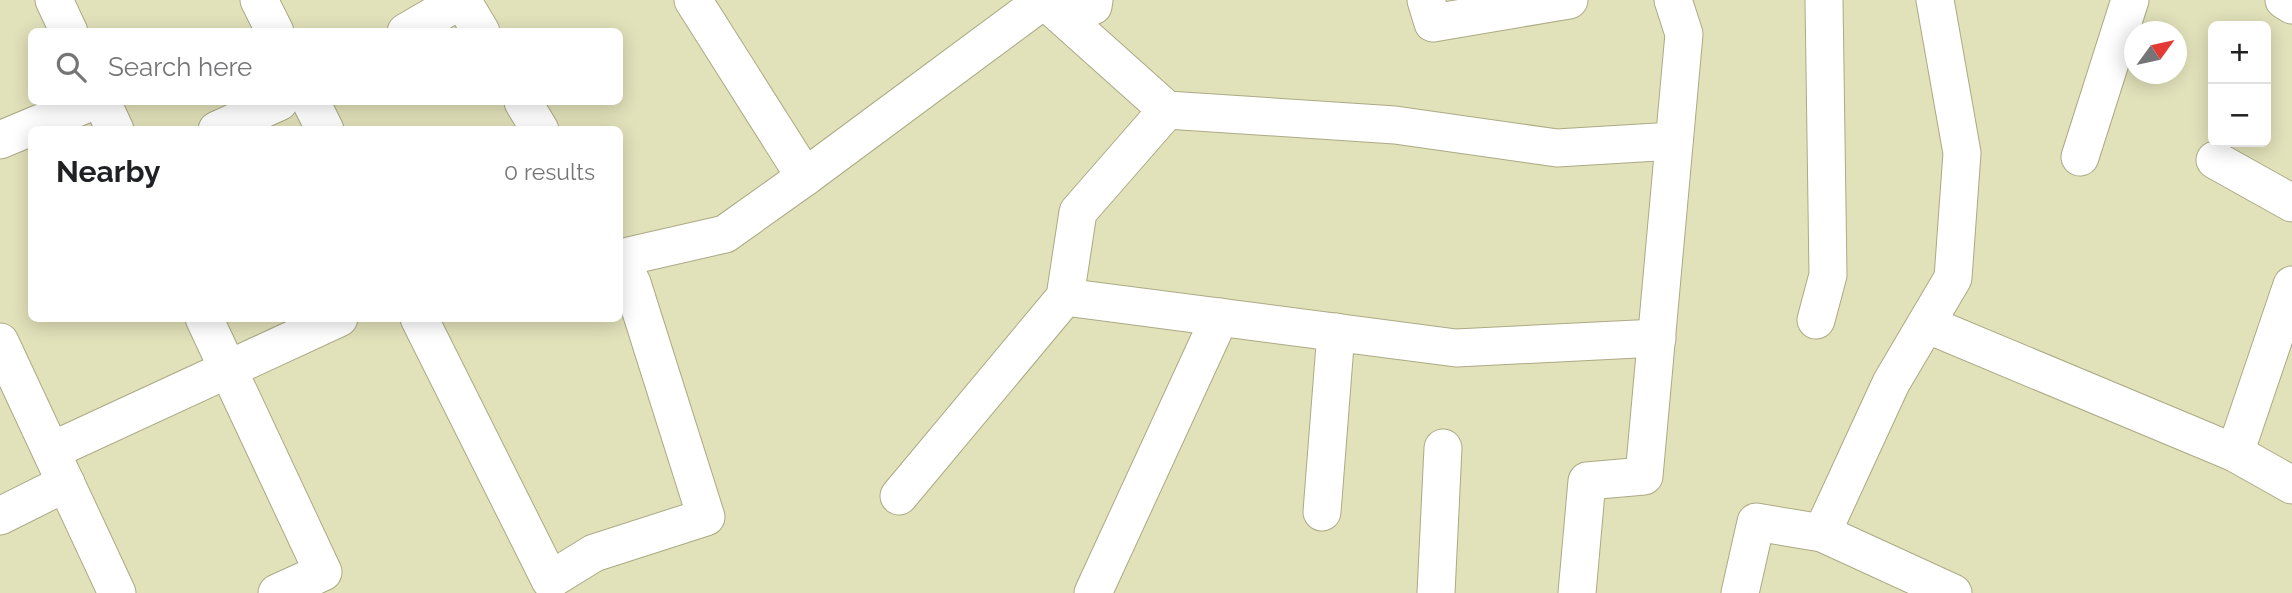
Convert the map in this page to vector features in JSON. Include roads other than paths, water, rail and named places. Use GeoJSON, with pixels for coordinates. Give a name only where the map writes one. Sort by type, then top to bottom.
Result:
{"type":"FeatureCollection","features":[{"type":"Feature","properties":{"kind":"street"},"geometry":{"type":"LineString","coordinates":[[54,0],[67,28]]}},
{"type":"Feature","properties":{"kind":"street"},"geometry":{"type":"LineString","coordinates":[[259,0],[273,28]]}},
{"type":"Feature","properties":{"kind":"street"},"geometry":{"type":"LineString","coordinates":[[413,28],[462,0],[479,28]]}},
{"type":"Feature","properties":{"kind":"street"},"geometry":{"type":"LineString","coordinates":[[693,0],[805,177]]}},
{"type":"Feature","properties":{"kind":"street"},"geometry":{"type":"LineString","coordinates":[[623,259],[725,234],[1044,0],[1167,110],[1395,125],[1557,148],[1674,141]]}},
{"type":"Feature","properties":{"kind":"street"},"geometry":{"type":"LineString","coordinates":[[1044,0],[1093,6],[1094,0]]}},
{"type":"Feature","properties":{"kind":"street"},"geometry":{"type":"LineString","coordinates":[[1426,0],[1433,23],[1569,0]]}},
{"type":"Feature","properties":{"kind":"street"},"geometry":{"type":"LineString","coordinates":[[1577,593],[1587,481],[1644,475],[1684,34],[1673,0]]}},
{"type":"Feature","properties":{"kind":"street"},"geometry":{"type":"LineString","coordinates":[[1816,320],[1828,275],[1824,0]]}},
{"type":"Feature","properties":{"kind":"street"},"geometry":{"type":"LineString","coordinates":[[1822,533],[1891,383],[1953,278],[1962,153],[1935,0]]}},
{"type":"Feature","properties":{"kind":"street"},"geometry":{"type":"LineString","coordinates":[[2080,157],[2130,0]]}},
{"type":"Feature","properties":{"kind":"street"},"geometry":{"type":"LineString","coordinates":[[2284,0],[2292,5]]}},
{"type":"Feature","properties":{"kind":"street"},"geometry":{"type":"LineString","coordinates":[[34,126],[84,105]]}},
{"type":"Feature","properties":{"kind":"street"},"geometry":{"type":"LineString","coordinates":[[103,105],[113,126]]}},
{"type":"Feature","properties":{"kind":"street"},"geometry":{"type":"LineString","coordinates":[[225,126],[272,105]]}},
{"type":"Feature","properties":{"kind":"street"},"geometry":{"type":"LineString","coordinates":[[312,105],[323,126]]}},
{"type":"Feature","properties":{"kind":"street"},"geometry":{"type":"LineString","coordinates":[[525,105],[538,126]]}},
{"type":"Feature","properties":{"kind":"street"},"geometry":{"type":"LineString","coordinates":[[898,496],[1065,297],[1078,212],[1167,110]]}},
{"type":"Feature","properties":{"kind":"street"},"geometry":{"type":"LineString","coordinates":[[0,140],[28,128]]}},
{"type":"Feature","properties":{"kind":"street"},"geometry":{"type":"LineString","coordinates":[[2215,160],[2292,203]]}},
{"type":"Feature","properties":{"kind":"street"},"geometry":{"type":"LineString","coordinates":[[421,322],[550,580],[594,553],[706,517],[632,283],[623,266]]}},
{"type":"Feature","properties":{"kind":"street"},"geometry":{"type":"LineString","coordinates":[[2235,453],[2292,285]]}},
{"type":"Feature","properties":{"kind":"street"},"geometry":{"type":"LineString","coordinates":[[1065,297],[1455,348],[1657,338]]}},
{"type":"Feature","properties":{"kind":"street"},"geometry":{"type":"LineString","coordinates":[[1093,593],[1220,317]]}},
{"type":"Feature","properties":{"kind":"street"},"geometry":{"type":"LineString","coordinates":[[206,322],[323,572],[277,593]]}},
{"type":"Feature","properties":{"kind":"street"},"geometry":{"type":"LineString","coordinates":[[0,516],[58,467],[228,370],[330,322]]}},
{"type":"Feature","properties":{"kind":"street"},"geometry":{"type":"LineString","coordinates":[[1926,324],[2235,453],[2292,485]]}},
{"type":"Feature","properties":{"kind":"street"},"geometry":{"type":"LineString","coordinates":[[1322,512],[1336,332]]}},
{"type":"Feature","properties":{"kind":"street"},"geometry":{"type":"LineString","coordinates":[[0,342],[117,593]]}},
{"type":"Feature","properties":{"kind":"street"},"geometry":{"type":"LineString","coordinates":[[1436,593],[1443,448]]}},
{"type":"Feature","properties":{"kind":"street"},"geometry":{"type":"LineString","coordinates":[[1740,593],[1756,522],[1822,533],[1953,593]]}}]}
